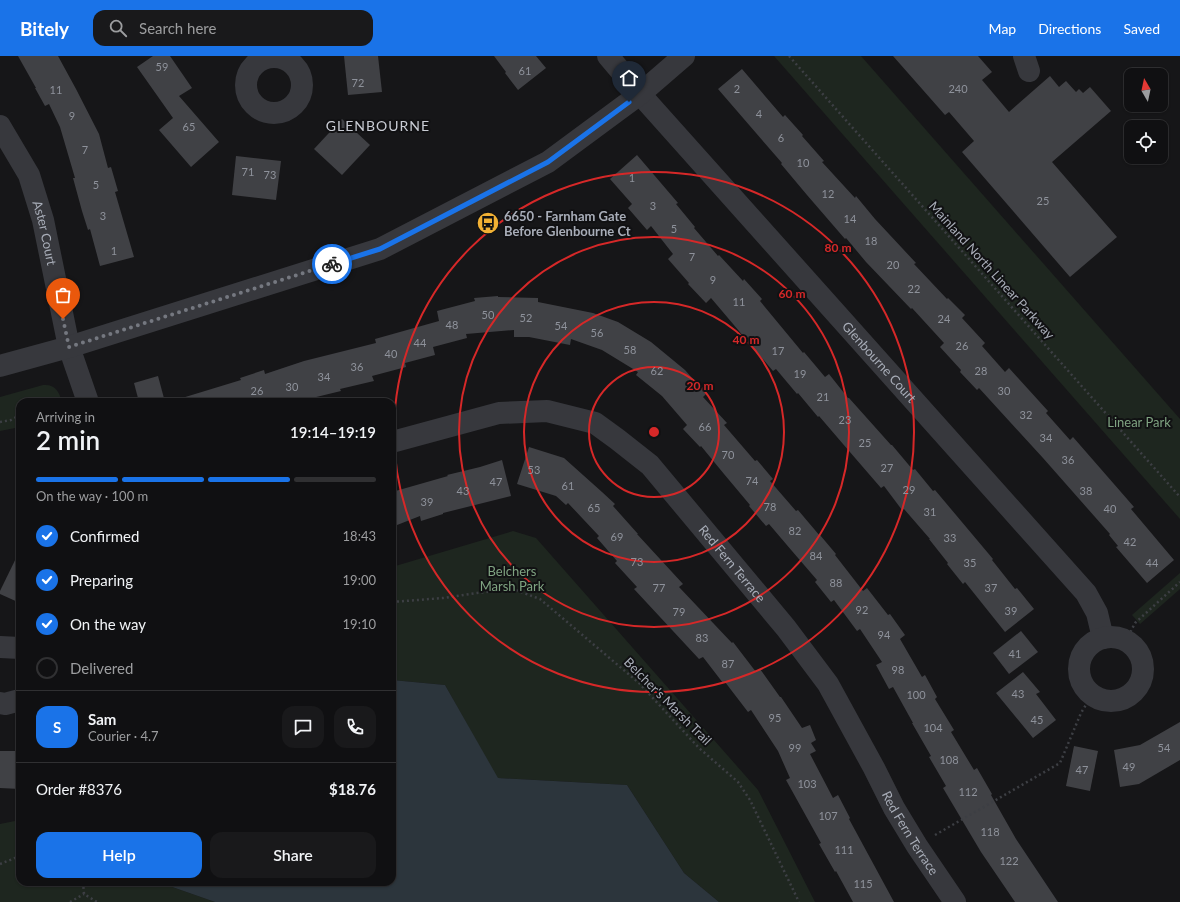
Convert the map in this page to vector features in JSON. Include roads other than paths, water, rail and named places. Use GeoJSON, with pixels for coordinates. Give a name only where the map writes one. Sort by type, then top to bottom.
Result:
{"type":"FeatureCollection","features":[{"type":"Feature","properties":{"kind":"street","name":"Glenbourne Court"},"geometry":{"type":"LineString","coordinates":[[608,56],[640,94],[1086,593],[1097,613],[1103,638]]}},
{"type":"Feature","properties":{"kind":"street"},"geometry":{"type":"LineString","coordinates":[[0,366],[69,347],[380,249],[548,162],[640,94],[684,56]]}},
{"type":"Feature","properties":{"kind":"street","name":"Aster Court"},"geometry":{"type":"LineString","coordinates":[[0,126],[29,175],[41,212],[69,347]]}},
{"type":"Feature","properties":{"kind":"street"},"geometry":{"type":"LineString","coordinates":[[69,347],[87,398]]}},
{"type":"Feature","properties":{"kind":"street","name":"Red Fern Terrace"},"geometry":{"type":"LineString","coordinates":[[396,441],[499,413],[547,410],[595,423],[617,438],[650,465],[786,628],[828,684],[894,808],[917,846],[955,902]]}},
{"type":"Feature","properties":{"kind":"street"},"geometry":{"type":"LineString","coordinates":[[1113,637],[1126,640],[1136,649],[1142,661],[1143,674],[1139,686],[1129,696],[1115,701],[1104,700],[1092,694],[1084,686],[1080,676],[1080,664],[1084,653],[1093,643],[1103,638],[1113,637]]}},
{"type":"Feature","properties":{"kind":"street"},"geometry":{"type":"LineString","coordinates":[[0,647],[16,648]]}},
{"type":"Feature","properties":{"kind":"street"},"geometry":{"type":"LineString","coordinates":[[0,703],[6,704],[16,701]]}},
{"type":"Feature","properties":{"kind":"place","name":"6650 - Farnham Gate Before Glenbourne Ct"},"geometry":{"type":"Point","coordinates":[488,223]}},
{"type":"Feature","properties":{"kind":"district","name":"GLENBOURNE"},"geometry":{"type":"Point","coordinates":[378,125]}},
{"type":"Feature","properties":{"kind":"park label","name":"Linear Park"},"geometry":{"type":"Point","coordinates":[1139,422]}},
{"type":"Feature","properties":{"kind":"park label","name":"Belchers Marsh Park"},"geometry":{"type":"Point","coordinates":[512,578]}}]}
